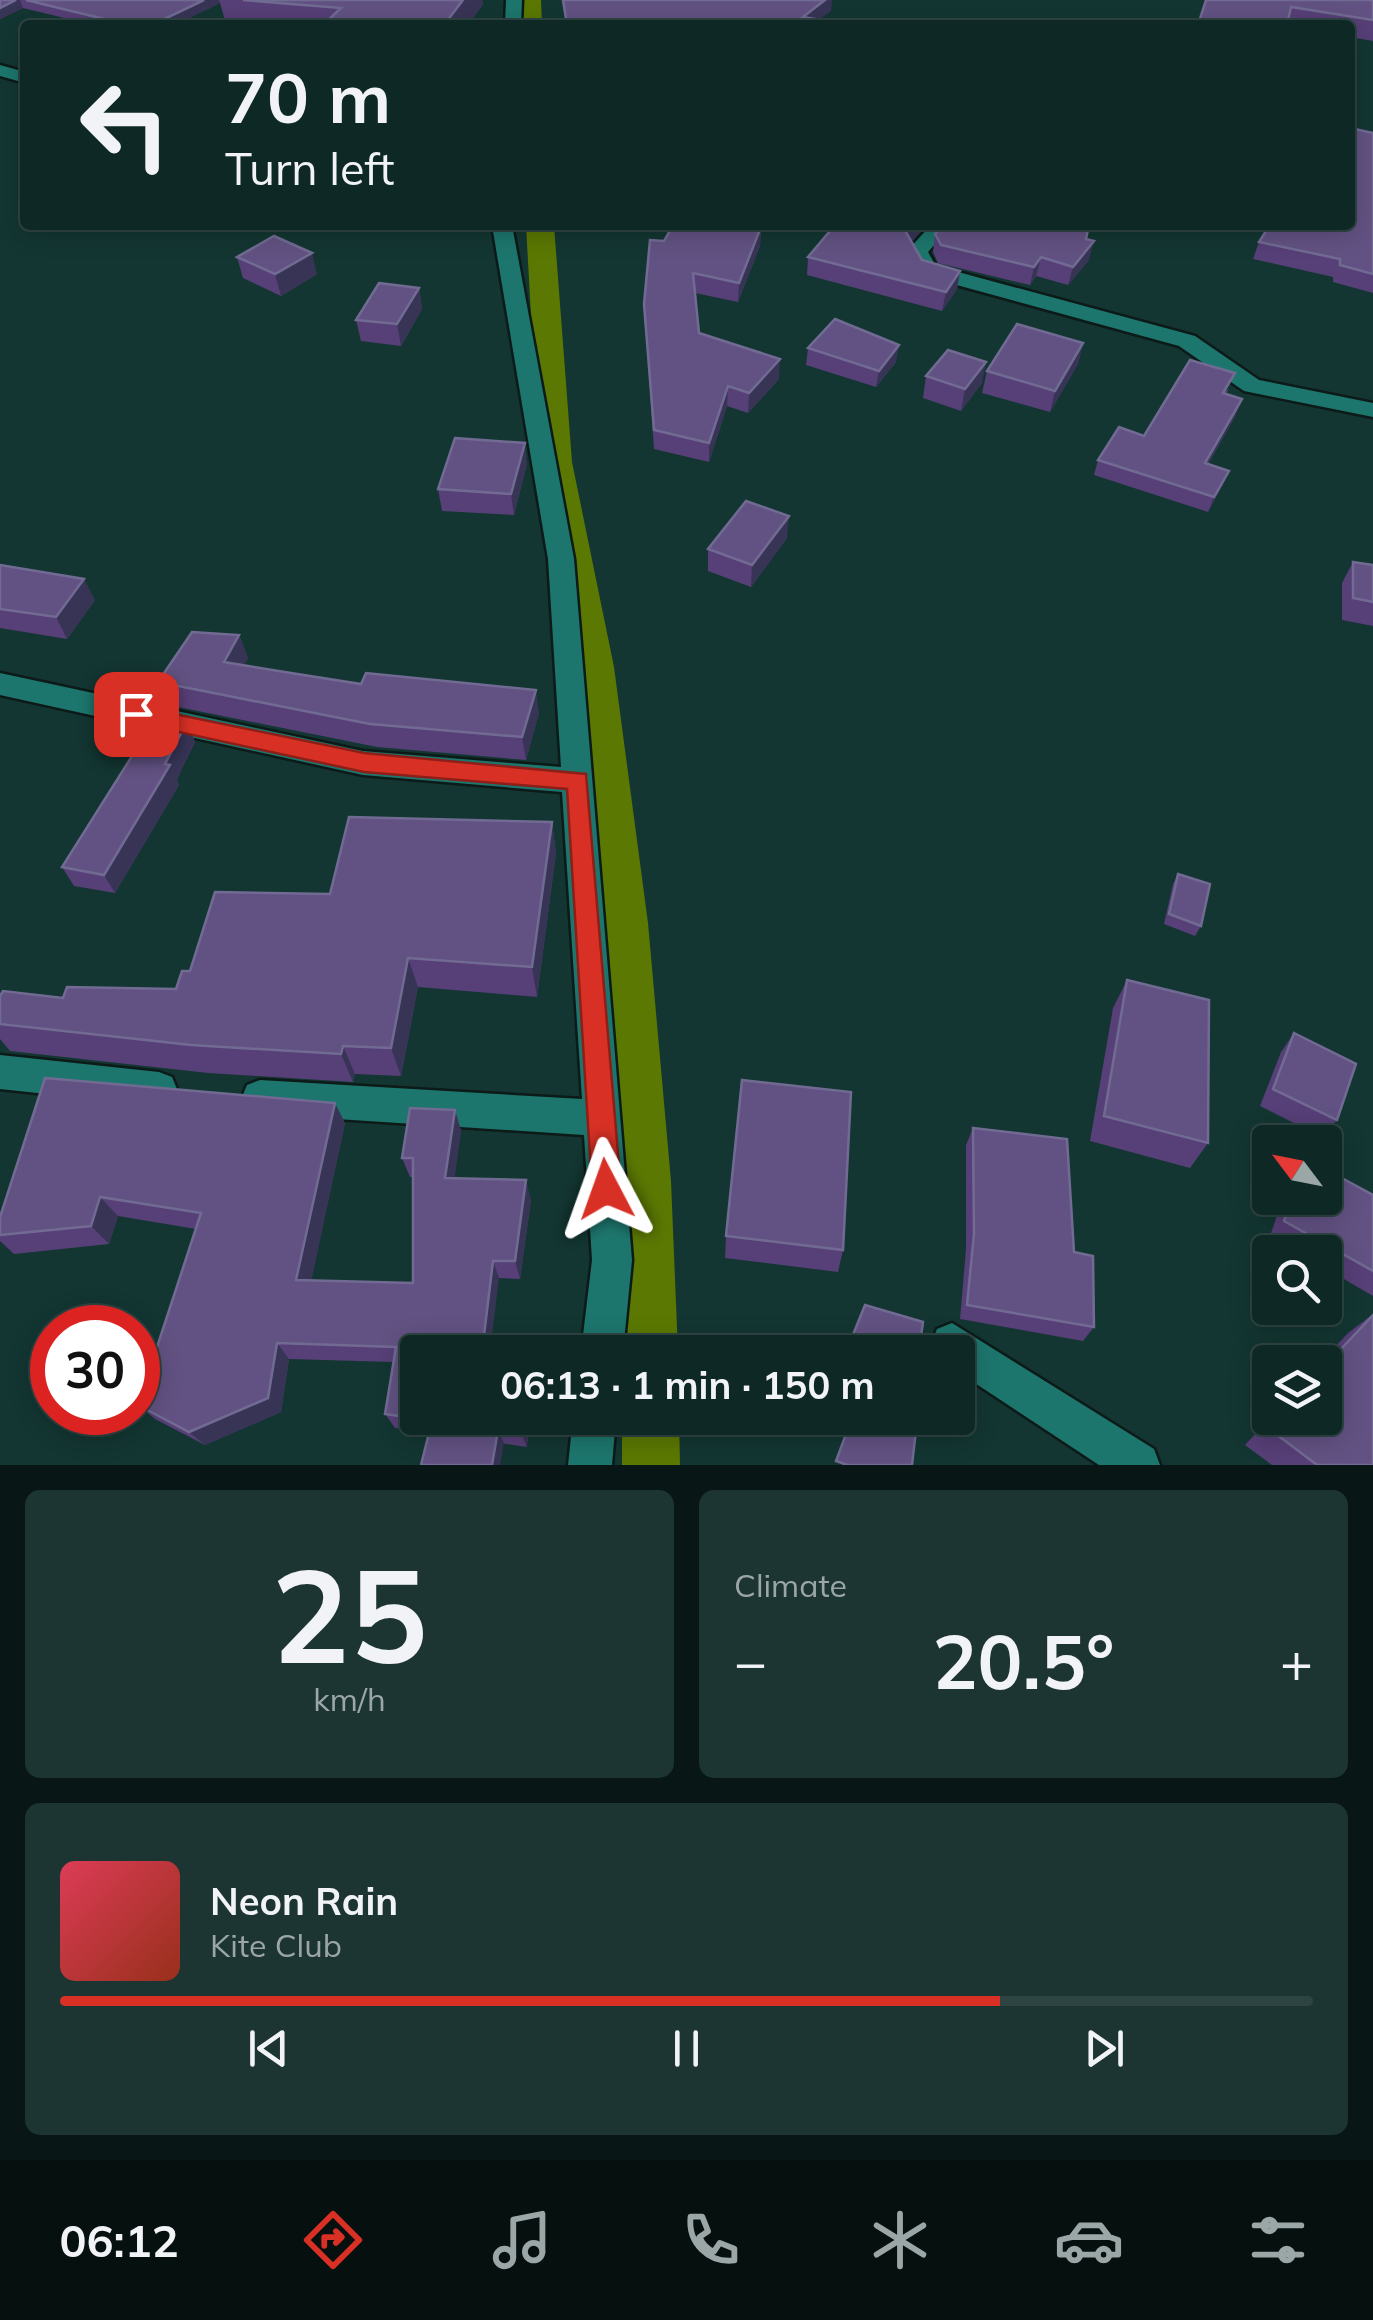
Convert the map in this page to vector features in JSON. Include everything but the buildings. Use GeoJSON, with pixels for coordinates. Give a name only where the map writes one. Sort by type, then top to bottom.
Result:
{"type":"FeatureCollection","features":[{"type":"Feature","properties":{"kind":"street"},"geometry":{"type":"LineString","coordinates":[[503,230],[523,323],[560,559],[612,1260],[604,1335]]}},
{"type":"Feature","properties":{"kind":"street"},"geometry":{"type":"LineString","coordinates":[[937,230],[917,251],[928,270],[1187,341],[1252,386],[1373,410]]}},
{"type":"Feature","properties":{"kind":"street"},"geometry":{"type":"LineString","coordinates":[[0,684],[364,762],[578,781]]}},
{"type":"Feature","properties":{"kind":"street"},"geometry":{"type":"LineString","coordinates":[[0,1072],[189,1092]]}},
{"type":"Feature","properties":{"kind":"street"},"geometry":{"type":"LineString","coordinates":[[227,1096],[602,1118]]}},
{"type":"Feature","properties":{"kind":"street"},"geometry":{"type":"LineString","coordinates":[[975,1359],[1138,1465]]}},
{"type":"Feature","properties":{"kind":"street"},"geometry":{"type":"LineString","coordinates":[[590,1465],[593,1435]]}},
{"type":"Feature","properties":{"kind":"waterway"},"geometry":{"type":"LineString","coordinates":[[530,0],[531,20]]}},
{"type":"Feature","properties":{"kind":"waterway"},"geometry":{"type":"LineString","coordinates":[[540,230],[555,462],[595,667],[626,923],[645,1181],[650,1335]]}},
{"type":"Feature","properties":{"kind":"waterway"},"geometry":{"type":"LineString","coordinates":[[651,1435],[651,1465]]}},
{"type":"Feature","properties":{"kind":"route"},"geometry":{"type":"LineString","coordinates":[[136,714],[364,762],[578,781],[606,1189]]}}]}
